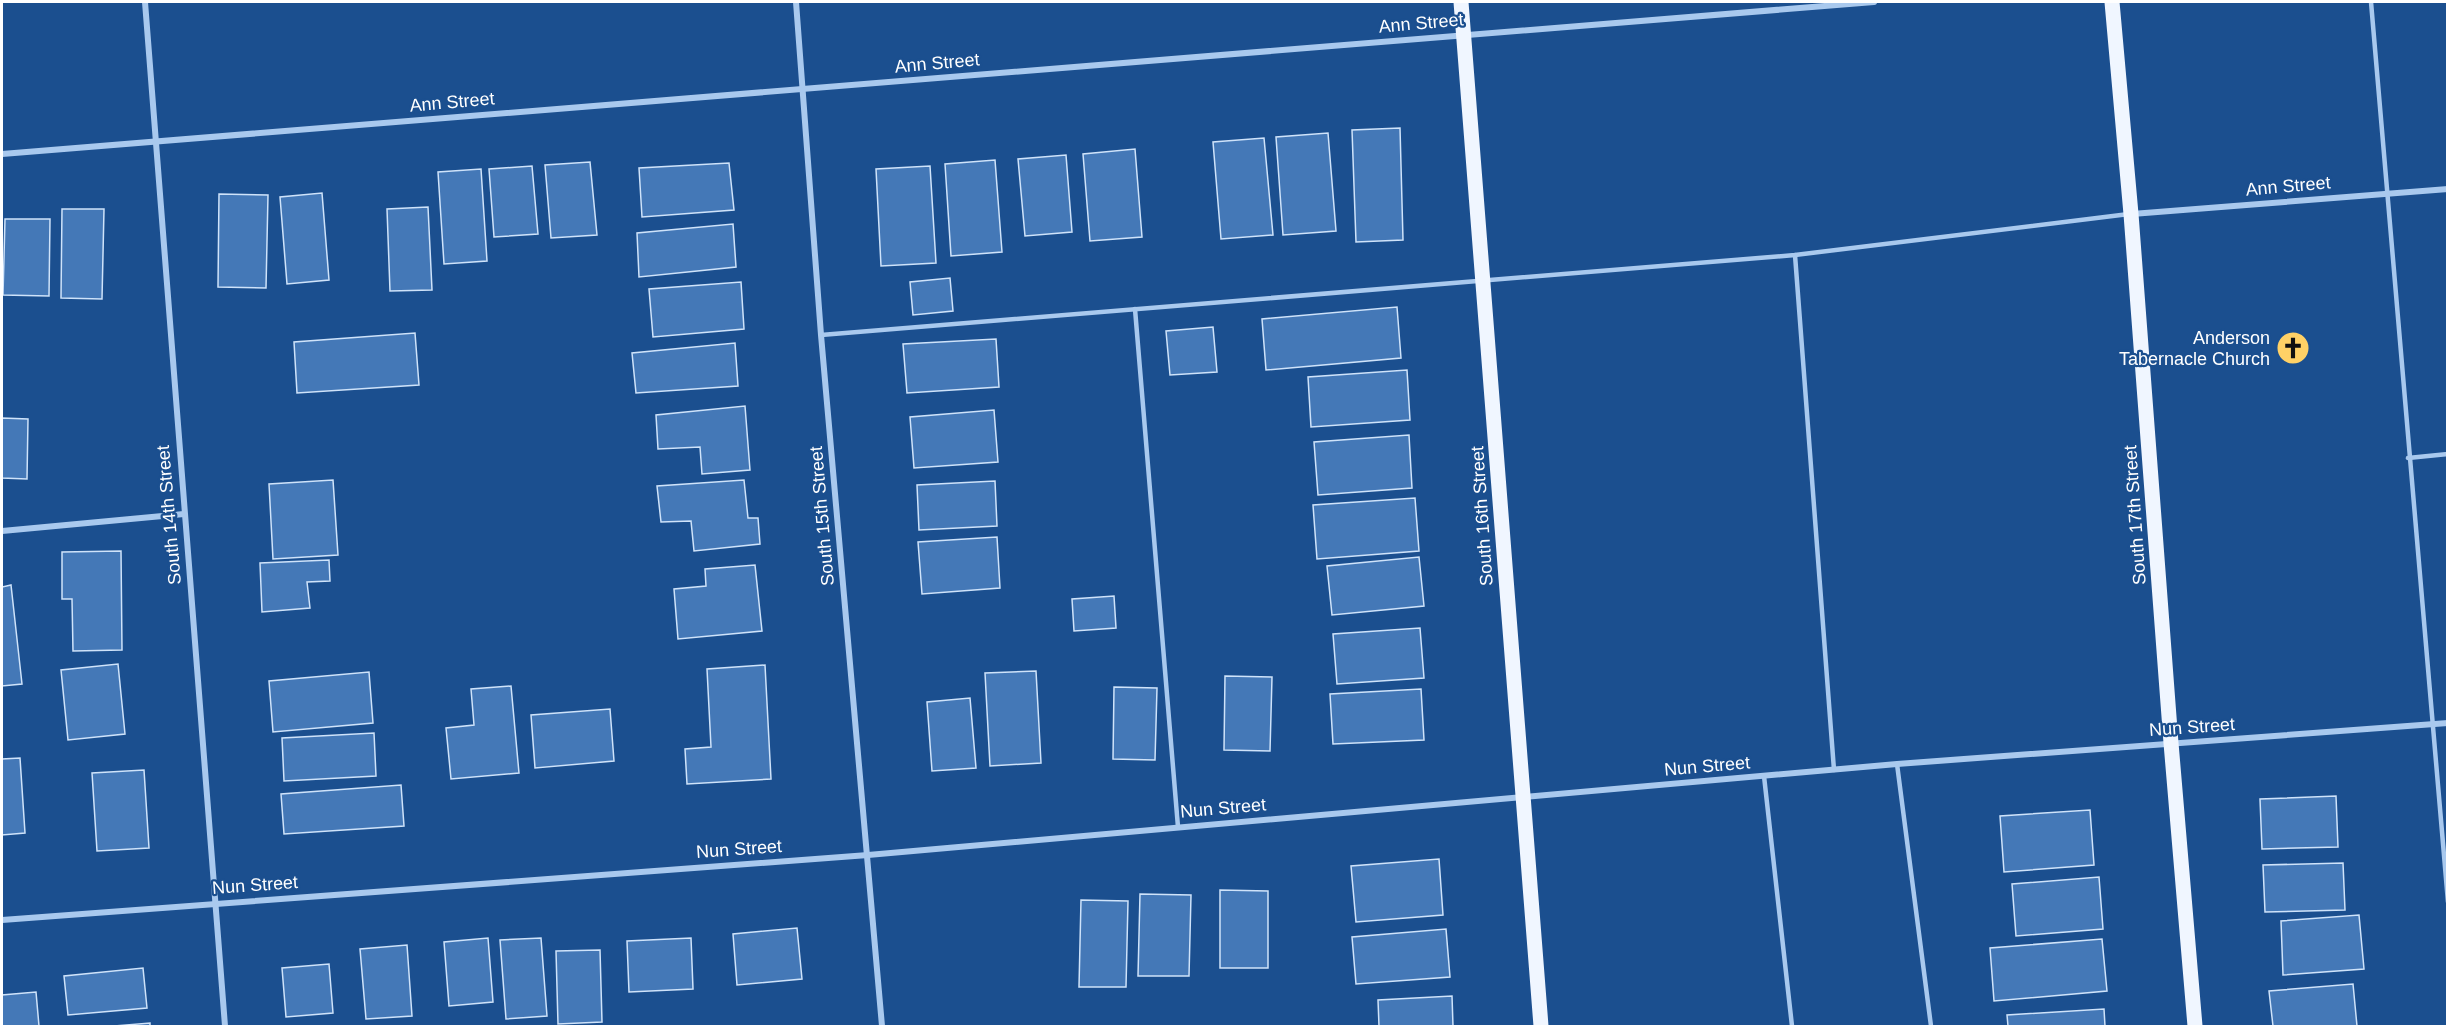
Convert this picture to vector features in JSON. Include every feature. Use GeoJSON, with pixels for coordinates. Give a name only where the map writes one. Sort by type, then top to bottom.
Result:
{"type":"FeatureCollection","features":[{"type":"Feature","properties":{"kind":"main road","name":"South 16th Street"},"geometry":{"type":"LineString","coordinates":[[1461,2],[1542,1026]]}},
{"type":"Feature","properties":{"kind":"main road","name":"South 17th Street"},"geometry":{"type":"LineString","coordinates":[[2112,2],[2132,214],[2171,743],[2195,1026]]}},
{"type":"Feature","properties":{"kind":"street","name":"South 14th Street"},"geometry":{"type":"LineString","coordinates":[[145,2],[225,1026]]}},
{"type":"Feature","properties":{"kind":"street","name":"South 15th Street"},"geometry":{"type":"LineString","coordinates":[[796,2],[821,335],[882,1026]]}},
{"type":"Feature","properties":{"kind":"street","name":"Ann Street"},"geometry":{"type":"LineString","coordinates":[[2,154],[1874,2]]}},
{"type":"Feature","properties":{"kind":"street","name":"Ann Street"},"geometry":{"type":"LineString","coordinates":[[2132,214],[2448,189]]}},
{"type":"Feature","properties":{"kind":"street"},"geometry":{"type":"LineString","coordinates":[[2,531],[184,514]]}},
{"type":"Feature","properties":{"kind":"street","name":"Nun Street"},"geometry":{"type":"LineString","coordinates":[[2,920],[216,902],[868,855],[1897,764],[2448,723]]}},
{"type":"Feature","properties":{"kind":"lane"},"geometry":{"type":"LineString","coordinates":[[2371,2],[2408,458],[2448,902]]}},
{"type":"Feature","properties":{"kind":"lane"},"geometry":{"type":"LineString","coordinates":[[821,335],[1795,255],[2132,214]]}},
{"type":"Feature","properties":{"kind":"lane"},"geometry":{"type":"LineString","coordinates":[[1795,255],[1834,770]]}},
{"type":"Feature","properties":{"kind":"lane"},"geometry":{"type":"LineString","coordinates":[[1135,309],[1178,827]]}},
{"type":"Feature","properties":{"kind":"lane"},"geometry":{"type":"LineString","coordinates":[[2408,458],[2448,454]]}},
{"type":"Feature","properties":{"kind":"lane"},"geometry":{"type":"LineString","coordinates":[[1897,764],[1931,1026]]}},
{"type":"Feature","properties":{"kind":"lane"},"geometry":{"type":"LineString","coordinates":[[1764,776],[1792,1026]]}},
{"type":"Feature","properties":{"kind":"building"},"geometry":{"type":"Polygon","coordinates":[[[1400,128],[1403,240],[1356,242],[1352,130],[1400,128]]]}},
{"type":"Feature","properties":{"kind":"building"},"geometry":{"type":"Polygon","coordinates":[[[1328,133],[1336,231],[1283,235],[1276,137],[1328,133]]]}},
{"type":"Feature","properties":{"kind":"building"},"geometry":{"type":"Polygon","coordinates":[[[1264,138],[1273,235],[1221,239],[1213,142],[1264,138]]]}},
{"type":"Feature","properties":{"kind":"building"},"geometry":{"type":"Polygon","coordinates":[[[1135,149],[1142,237],[1090,241],[1083,154],[1135,149]]]}},
{"type":"Feature","properties":{"kind":"building"},"geometry":{"type":"Polygon","coordinates":[[[1066,155],[1072,232],[1025,236],[1018,159],[1066,155]]]}},
{"type":"Feature","properties":{"kind":"building"},"geometry":{"type":"Polygon","coordinates":[[[995,160],[1002,252],[951,256],[945,164],[995,160]]]}},
{"type":"Feature","properties":{"kind":"building"},"geometry":{"type":"Polygon","coordinates":[[[590,162],[597,235],[551,238],[545,165],[590,162]]]}},
{"type":"Feature","properties":{"kind":"building"},"geometry":{"type":"Polygon","coordinates":[[[729,163],[734,210],[642,217],[639,168],[729,163]]]}},
{"type":"Feature","properties":{"kind":"building"},"geometry":{"type":"Polygon","coordinates":[[[532,166],[538,234],[494,237],[489,169],[532,166]]]}},
{"type":"Feature","properties":{"kind":"building"},"geometry":{"type":"Polygon","coordinates":[[[930,166],[936,263],[881,266],[876,169],[930,166]]]}},
{"type":"Feature","properties":{"kind":"building"},"geometry":{"type":"Polygon","coordinates":[[[481,169],[487,261],[444,264],[438,172],[481,169]]]}},
{"type":"Feature","properties":{"kind":"building"},"geometry":{"type":"Polygon","coordinates":[[[322,193],[329,280],[287,284],[280,197],[322,193]]]}},
{"type":"Feature","properties":{"kind":"building"},"geometry":{"type":"Polygon","coordinates":[[[219,194],[268,195],[266,288],[218,287],[219,194]]]}},
{"type":"Feature","properties":{"kind":"building"},"geometry":{"type":"Polygon","coordinates":[[[428,207],[432,290],[390,291],[387,209],[428,207]]]}},
{"type":"Feature","properties":{"kind":"building"},"geometry":{"type":"Polygon","coordinates":[[[62,209],[104,209],[102,299],[61,298],[62,209]]]}},
{"type":"Feature","properties":{"kind":"building"},"geometry":{"type":"Polygon","coordinates":[[[5,219],[50,219],[49,296],[3,295],[5,219]]]}},
{"type":"Feature","properties":{"kind":"building"},"geometry":{"type":"Polygon","coordinates":[[[733,224],[736,267],[639,277],[637,233],[733,224]]]}},
{"type":"Feature","properties":{"kind":"building"},"geometry":{"type":"Polygon","coordinates":[[[950,278],[953,311],[913,315],[910,282],[950,278]]]}},
{"type":"Feature","properties":{"kind":"building"},"geometry":{"type":"Polygon","coordinates":[[[741,282],[744,329],[653,337],[649,289],[741,282]]]}},
{"type":"Feature","properties":{"kind":"building"},"geometry":{"type":"Polygon","coordinates":[[[1397,307],[1401,358],[1266,370],[1262,319],[1397,307]]]}},
{"type":"Feature","properties":{"kind":"building"},"geometry":{"type":"Polygon","coordinates":[[[1213,327],[1217,372],[1170,375],[1166,331],[1213,327]]]}},
{"type":"Feature","properties":{"kind":"building"},"geometry":{"type":"Polygon","coordinates":[[[415,333],[419,385],[297,393],[294,342],[415,333]]]}},
{"type":"Feature","properties":{"kind":"building"},"geometry":{"type":"Polygon","coordinates":[[[996,339],[999,387],[907,393],[903,344],[996,339]]]}},
{"type":"Feature","properties":{"kind":"building"},"geometry":{"type":"Polygon","coordinates":[[[735,343],[738,386],[636,393],[632,353],[735,343]]]}},
{"type":"Feature","properties":{"kind":"building"},"geometry":{"type":"Polygon","coordinates":[[[1407,370],[1410,420],[1311,427],[1308,377],[1407,370]]]}},
{"type":"Feature","properties":{"kind":"building"},"geometry":{"type":"Polygon","coordinates":[[[745,406],[750,470],[702,474],[700,447],[658,449],[656,415],[745,406]]]}},
{"type":"Feature","properties":{"kind":"building"},"geometry":{"type":"Polygon","coordinates":[[[994,410],[998,462],[914,468],[910,417],[994,410]]]}},
{"type":"Feature","properties":{"kind":"building"},"geometry":{"type":"Polygon","coordinates":[[[2,418],[28,419],[27,479],[2,478],[2,418]]]}},
{"type":"Feature","properties":{"kind":"building"},"geometry":{"type":"Polygon","coordinates":[[[1409,435],[1412,488],[1318,495],[1314,442],[1409,435]]]}},
{"type":"Feature","properties":{"kind":"building"},"geometry":{"type":"Polygon","coordinates":[[[333,480],[338,555],[273,559],[269,484],[333,480]]]}},
{"type":"Feature","properties":{"kind":"building"},"geometry":{"type":"Polygon","coordinates":[[[744,480],[748,518],[758,518],[760,544],[694,551],[691,521],[661,522],[657,486],[744,480]]]}},
{"type":"Feature","properties":{"kind":"building"},"geometry":{"type":"Polygon","coordinates":[[[995,481],[997,526],[919,530],[917,485],[995,481]]]}},
{"type":"Feature","properties":{"kind":"building"},"geometry":{"type":"Polygon","coordinates":[[[1415,498],[1419,551],[1317,559],[1313,505],[1415,498]]]}},
{"type":"Feature","properties":{"kind":"building"},"geometry":{"type":"Polygon","coordinates":[[[997,537],[1000,588],[922,594],[918,542],[997,537]]]}},
{"type":"Feature","properties":{"kind":"building"},"geometry":{"type":"Polygon","coordinates":[[[121,551],[122,650],[73,651],[72,599],[62,599],[62,552],[121,551]]]}},
{"type":"Feature","properties":{"kind":"building"},"geometry":{"type":"Polygon","coordinates":[[[1419,557],[1424,606],[1332,615],[1327,566],[1419,557]]]}},
{"type":"Feature","properties":{"kind":"building"},"geometry":{"type":"Polygon","coordinates":[[[329,560],[330,581],[307,582],[310,608],[262,612],[260,563],[329,560]]]}},
{"type":"Feature","properties":{"kind":"building"},"geometry":{"type":"Polygon","coordinates":[[[755,565],[762,631],[678,639],[674,589],[706,586],[705,569],[755,565]]]}},
{"type":"Feature","properties":{"kind":"building"},"geometry":{"type":"Polygon","coordinates":[[[11,585],[22,684],[2,686],[2,587],[11,585]]]}},
{"type":"Feature","properties":{"kind":"building"},"geometry":{"type":"Polygon","coordinates":[[[1114,596],[1116,628],[1074,631],[1072,599],[1114,596]]]}},
{"type":"Feature","properties":{"kind":"building"},"geometry":{"type":"Polygon","coordinates":[[[1420,628],[1424,678],[1337,684],[1333,634],[1420,628]]]}},
{"type":"Feature","properties":{"kind":"building"},"geometry":{"type":"Polygon","coordinates":[[[118,664],[125,734],[68,740],[61,670],[118,664]]]}},
{"type":"Feature","properties":{"kind":"building"},"geometry":{"type":"Polygon","coordinates":[[[765,665],[771,779],[687,784],[685,749],[711,747],[707,669],[765,665]]]}},
{"type":"Feature","properties":{"kind":"building"},"geometry":{"type":"Polygon","coordinates":[[[1036,671],[1041,763],[990,766],[985,673],[1036,671]]]}},
{"type":"Feature","properties":{"kind":"building"},"geometry":{"type":"Polygon","coordinates":[[[369,672],[373,723],[273,732],[269,681],[369,672]]]}},
{"type":"Feature","properties":{"kind":"building"},"geometry":{"type":"Polygon","coordinates":[[[1225,676],[1272,677],[1270,751],[1224,750],[1225,676]]]}},
{"type":"Feature","properties":{"kind":"building"},"geometry":{"type":"Polygon","coordinates":[[[511,686],[519,773],[451,779],[446,728],[474,725],[471,689],[511,686]]]}},
{"type":"Feature","properties":{"kind":"building"},"geometry":{"type":"Polygon","coordinates":[[[1114,687],[1157,688],[1155,760],[1113,759],[1114,687]]]}},
{"type":"Feature","properties":{"kind":"building"},"geometry":{"type":"Polygon","coordinates":[[[1421,689],[1424,740],[1333,744],[1330,694],[1421,689]]]}},
{"type":"Feature","properties":{"kind":"building"},"geometry":{"type":"Polygon","coordinates":[[[970,698],[976,768],[932,771],[927,702],[970,698]]]}},
{"type":"Feature","properties":{"kind":"building"},"geometry":{"type":"Polygon","coordinates":[[[610,709],[614,761],[535,768],[531,715],[610,709]]]}},
{"type":"Feature","properties":{"kind":"building"},"geometry":{"type":"Polygon","coordinates":[[[374,733],[376,776],[284,781],[282,738],[374,733]]]}},
{"type":"Feature","properties":{"kind":"building"},"geometry":{"type":"Polygon","coordinates":[[[20,758],[25,833],[2,835],[2,759],[20,758]]]}},
{"type":"Feature","properties":{"kind":"building"},"geometry":{"type":"Polygon","coordinates":[[[144,770],[149,848],[97,851],[92,773],[144,770]]]}},
{"type":"Feature","properties":{"kind":"building"},"geometry":{"type":"Polygon","coordinates":[[[401,785],[404,826],[284,834],[281,794],[401,785]]]}},
{"type":"Feature","properties":{"kind":"building"},"geometry":{"type":"Polygon","coordinates":[[[2336,796],[2338,847],[2262,849],[2260,799],[2336,796]]]}},
{"type":"Feature","properties":{"kind":"building"},"geometry":{"type":"Polygon","coordinates":[[[2090,810],[2094,865],[2004,872],[2000,816],[2090,810]]]}},
{"type":"Feature","properties":{"kind":"building"},"geometry":{"type":"Polygon","coordinates":[[[1439,859],[1443,915],[1356,922],[1351,866],[1439,859]]]}},
{"type":"Feature","properties":{"kind":"building"},"geometry":{"type":"Polygon","coordinates":[[[2343,863],[2345,910],[2265,912],[2263,865],[2343,863]]]}},
{"type":"Feature","properties":{"kind":"building"},"geometry":{"type":"Polygon","coordinates":[[[2099,877],[2103,929],[2016,936],[2012,884],[2099,877]]]}},
{"type":"Feature","properties":{"kind":"building"},"geometry":{"type":"Polygon","coordinates":[[[1220,890],[1268,891],[1268,968],[1220,968],[1220,890]]]}},
{"type":"Feature","properties":{"kind":"building"},"geometry":{"type":"Polygon","coordinates":[[[1140,894],[1191,895],[1189,976],[1138,976],[1140,894]]]}},
{"type":"Feature","properties":{"kind":"building"},"geometry":{"type":"Polygon","coordinates":[[[1081,900],[1128,901],[1126,987],[1079,987],[1081,900]]]}},
{"type":"Feature","properties":{"kind":"building"},"geometry":{"type":"Polygon","coordinates":[[[2359,915],[2364,969],[2283,975],[2281,921],[2359,915]]]}},
{"type":"Feature","properties":{"kind":"building"},"geometry":{"type":"Polygon","coordinates":[[[797,928],[802,979],[737,985],[733,934],[797,928]]]}},
{"type":"Feature","properties":{"kind":"building"},"geometry":{"type":"Polygon","coordinates":[[[1446,929],[1450,977],[1356,984],[1352,937],[1446,929]]]}},
{"type":"Feature","properties":{"kind":"building"},"geometry":{"type":"Polygon","coordinates":[[[488,938],[493,1002],[449,1006],[444,942],[488,938]]]}},
{"type":"Feature","properties":{"kind":"building"},"geometry":{"type":"Polygon","coordinates":[[[541,938],[547,1016],[506,1019],[500,940],[541,938]]]}},
{"type":"Feature","properties":{"kind":"building"},"geometry":{"type":"Polygon","coordinates":[[[691,938],[693,989],[629,992],[627,941],[691,938]]]}},
{"type":"Feature","properties":{"kind":"building"},"geometry":{"type":"Polygon","coordinates":[[[2102,939],[2107,991],[1994,1001],[1990,948],[2102,939]]]}},
{"type":"Feature","properties":{"kind":"building"},"geometry":{"type":"Polygon","coordinates":[[[407,945],[412,1016],[366,1019],[360,949],[407,945]]]}},
{"type":"Feature","properties":{"kind":"building"},"geometry":{"type":"Polygon","coordinates":[[[600,950],[602,1022],[558,1024],[556,951],[600,950]]]}},
{"type":"Feature","properties":{"kind":"building"},"geometry":{"type":"Polygon","coordinates":[[[329,964],[333,1013],[286,1017],[282,968],[329,964]]]}},
{"type":"Feature","properties":{"kind":"building"},"geometry":{"type":"Polygon","coordinates":[[[143,968],[147,1008],[68,1015],[64,976],[143,968]]]}},
{"type":"Feature","properties":{"kind":"building"},"geometry":{"type":"Polygon","coordinates":[[[2353,984],[2357,1026],[2273,1026],[2269,991],[2353,984]]]}},
{"type":"Feature","properties":{"kind":"building"},"geometry":{"type":"Polygon","coordinates":[[[36,992],[39,1026],[2,1026],[2,995],[36,992]]]}},
{"type":"Feature","properties":{"kind":"building"},"geometry":{"type":"Polygon","coordinates":[[[1452,996],[1453,1026],[1379,1026],[1378,1000],[1452,996]]]}},
{"type":"Feature","properties":{"kind":"building"},"geometry":{"type":"Polygon","coordinates":[[[2104,1009],[2105,1026],[2008,1026],[2007,1015],[2104,1009]]]}},
{"type":"Feature","properties":{"kind":"building"},"geometry":{"type":"Polygon","coordinates":[[[150,1023],[150,1026],[114,1026],[150,1023]]]}},
{"type":"Feature","properties":{"kind":"place","name":"Anderson Tabernacle Church"},"geometry":{"type":"Point","coordinates":[2293,348]}}]}
